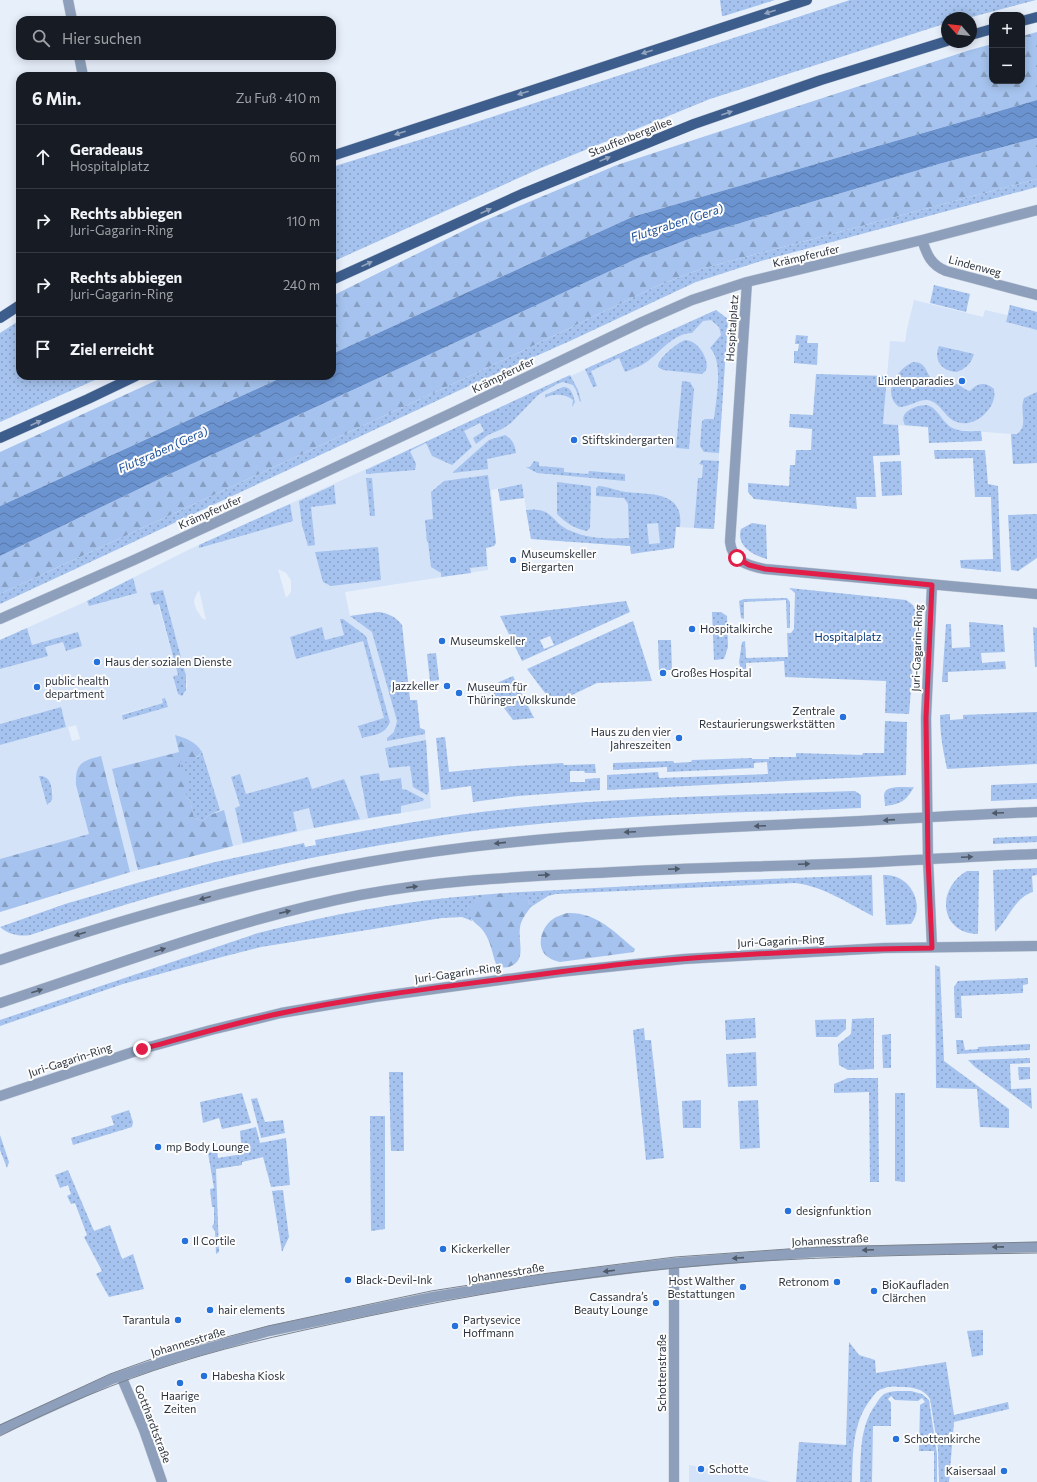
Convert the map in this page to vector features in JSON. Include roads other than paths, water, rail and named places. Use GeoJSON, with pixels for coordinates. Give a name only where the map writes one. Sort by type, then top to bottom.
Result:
{"type":"FeatureCollection","features":[{"type":"Feature","properties":{"kind":"main road"},"geometry":{"type":"LineString","coordinates":[[336,155],[807,0]]}},
{"type":"Feature","properties":{"kind":"main road"},"geometry":{"type":"LineString","coordinates":[[1025,20],[1037,17]]}},
{"type":"Feature","properties":{"kind":"main road"},"geometry":{"type":"LineString","coordinates":[[977,33],[989,30]]}},
{"type":"Feature","properties":{"kind":"main road","name":"Stauffenbergallee"},"geometry":{"type":"LineString","coordinates":[[336,278],[522,194],[694,124],[820,80],[941,43]]}},
{"type":"Feature","properties":{"kind":"main road"},"geometry":{"type":"LineString","coordinates":[[0,318],[16,308]]}},
{"type":"Feature","properties":{"kind":"main road"},"geometry":{"type":"LineString","coordinates":[[0,438],[128,380]]}},
{"type":"Feature","properties":{"kind":"street"},"geometry":{"type":"LineString","coordinates":[[68,0],[71,16]]}},
{"type":"Feature","properties":{"kind":"street"},"geometry":{"type":"LineString","coordinates":[[80,60],[82,72]]}},
{"type":"Feature","properties":{"kind":"street","name":"Krämpferufer"},"geometry":{"type":"LineString","coordinates":[[0,619],[134,560],[319,475],[642,322],[692,300],[747,282],[922,240],[1037,210]]}},
{"type":"Feature","properties":{"kind":"street","name":"Lindenweg"},"geometry":{"type":"LineString","coordinates":[[922,240],[929,259],[939,268],[1037,295]]}},
{"type":"Feature","properties":{"kind":"street","name":"Hospitalplatz"},"geometry":{"type":"LineString","coordinates":[[747,282],[730,542],[733,553],[742,562],[757,568],[932,585]]}},
{"type":"Feature","properties":{"kind":"street"},"geometry":{"type":"LineString","coordinates":[[932,585],[1037,594]]}},
{"type":"Feature","properties":{"kind":"street","name":"Juri-Gagarin-Ring"},"geometry":{"type":"LineString","coordinates":[[932,585],[926,718],[928,859],[932,948]]}},
{"type":"Feature","properties":{"kind":"street"},"geometry":{"type":"LineString","coordinates":[[0,960],[131,918],[242,888],[359,864],[434,851],[542,838],[619,833],[1037,812]]}},
{"type":"Feature","properties":{"kind":"street"},"geometry":{"type":"LineString","coordinates":[[0,1003],[180,943],[274,914],[354,896],[406,888],[451,882],[543,875],[1037,854]]}},
{"type":"Feature","properties":{"kind":"street","name":"Juri-Gagarin-Ring"},"geometry":{"type":"LineString","coordinates":[[0,1096],[68,1072],[155,1046],[274,1015],[336,1003],[466,984],[641,963],[804,952],[884,948],[1037,946]]}},
{"type":"Feature","properties":{"kind":"street","name":"Johannesstraße"},"geometry":{"type":"LineString","coordinates":[[0,1430],[121,1376],[177,1357],[269,1331],[433,1297],[536,1280],[674,1263],[816,1252],[1037,1247]]}},
{"type":"Feature","properties":{"kind":"street","name":"Schottenstraße"},"geometry":{"type":"LineString","coordinates":[[674,1263],[674,1482]]}},
{"type":"Feature","properties":{"kind":"street","name":"Gotthardtstraße"},"geometry":{"type":"LineString","coordinates":[[121,1376],[144,1430],[162,1482]]}},
{"type":"Feature","properties":{"kind":"water","name":"Flutgraben (Gera)"},"geometry":{"type":"Polygon","coordinates":[[[1037,100],[1037,138],[939,164],[697,236],[636,259],[172,473],[0,556],[0,506],[276,380],[336,380],[336,352],[632,217],[1037,100]]]}},
{"type":"Feature","properties":{"kind":"tram line"},"geometry":{"type":"LineString","coordinates":[[0,1425],[110,1374],[174,1351],[268,1326],[431,1291],[534,1275],[675,1257],[816,1247],[1037,1242]]}},
{"type":"Feature","properties":{"kind":"tram line"},"geometry":{"type":"LineString","coordinates":[[0,1436],[65,1405],[109,1387],[154,1370],[201,1356],[321,1326],[483,1294],[636,1272],[720,1264],[856,1257],[1037,1253]]}},
{"type":"Feature","properties":{"kind":"place","name":"Lindenparadies"},"geometry":{"type":"Point","coordinates":[962,381]}},
{"type":"Feature","properties":{"kind":"place","name":"Stiftskindergarten"},"geometry":{"type":"Point","coordinates":[574,440]}},
{"type":"Feature","properties":{"kind":"place","name":"Museumskeller Biergarten"},"geometry":{"type":"Point","coordinates":[513,560]}},
{"type":"Feature","properties":{"kind":"place","name":"Hospitalkirche"},"geometry":{"type":"Point","coordinates":[692,629]}},
{"type":"Feature","properties":{"kind":"place","name":"Museumskeller"},"geometry":{"type":"Point","coordinates":[442,641]}},
{"type":"Feature","properties":{"kind":"place","name":"Haus der sozialen Dienste"},"geometry":{"type":"Point","coordinates":[97,662]}},
{"type":"Feature","properties":{"kind":"place","name":"Großes Hospital"},"geometry":{"type":"Point","coordinates":[663,673]}},
{"type":"Feature","properties":{"kind":"place","name":"Jazzkeller"},"geometry":{"type":"Point","coordinates":[447,686]}},
{"type":"Feature","properties":{"kind":"place","name":"public health department"},"geometry":{"type":"Point","coordinates":[37,687]}},
{"type":"Feature","properties":{"kind":"place","name":"Museum für Thüringer Volkskunde"},"geometry":{"type":"Point","coordinates":[459,693]}},
{"type":"Feature","properties":{"kind":"place","name":"Zentrale Restaurierungswerkstätten"},"geometry":{"type":"Point","coordinates":[843,717]}},
{"type":"Feature","properties":{"kind":"place","name":"Haus zu den vier Jahreszeiten"},"geometry":{"type":"Point","coordinates":[679,738]}},
{"type":"Feature","properties":{"kind":"place","name":"mp Body Lounge"},"geometry":{"type":"Point","coordinates":[158,1147]}},
{"type":"Feature","properties":{"kind":"place","name":"designfunktion"},"geometry":{"type":"Point","coordinates":[788,1211]}},
{"type":"Feature","properties":{"kind":"place","name":"Il Cortile"},"geometry":{"type":"Point","coordinates":[185,1241]}},
{"type":"Feature","properties":{"kind":"place","name":"Kickerkeller"},"geometry":{"type":"Point","coordinates":[443,1249]}},
{"type":"Feature","properties":{"kind":"place","name":"Black-Devil-Ink"},"geometry":{"type":"Point","coordinates":[348,1280]}},
{"type":"Feature","properties":{"kind":"place","name":"Retronom"},"geometry":{"type":"Point","coordinates":[837,1282]}},
{"type":"Feature","properties":{"kind":"place","name":"Host Walther Bestattungen"},"geometry":{"type":"Point","coordinates":[743,1287]}},
{"type":"Feature","properties":{"kind":"place","name":"BioKaufladen Clärchen"},"geometry":{"type":"Point","coordinates":[874,1291]}},
{"type":"Feature","properties":{"kind":"place","name":"Cassandra’s Beauty Lounge"},"geometry":{"type":"Point","coordinates":[656,1303]}},
{"type":"Feature","properties":{"kind":"place","name":"hair elements"},"geometry":{"type":"Point","coordinates":[210,1310]}},
{"type":"Feature","properties":{"kind":"place","name":"Tarantula"},"geometry":{"type":"Point","coordinates":[178,1320]}},
{"type":"Feature","properties":{"kind":"place","name":"Partysevice Hoffmann"},"geometry":{"type":"Point","coordinates":[455,1326]}},
{"type":"Feature","properties":{"kind":"place","name":"Habesha Kiosk"},"geometry":{"type":"Point","coordinates":[204,1376]}},
{"type":"Feature","properties":{"kind":"place","name":"Haarige Zeiten"},"geometry":{"type":"Point","coordinates":[180,1383]}},
{"type":"Feature","properties":{"kind":"place","name":"Schottenkirche"},"geometry":{"type":"Point","coordinates":[896,1439]}},
{"type":"Feature","properties":{"kind":"place","name":"Schotte"},"geometry":{"type":"Point","coordinates":[701,1469]}},
{"type":"Feature","properties":{"kind":"place","name":"Kaisersaal"},"geometry":{"type":"Point","coordinates":[1004,1471]}}]}
